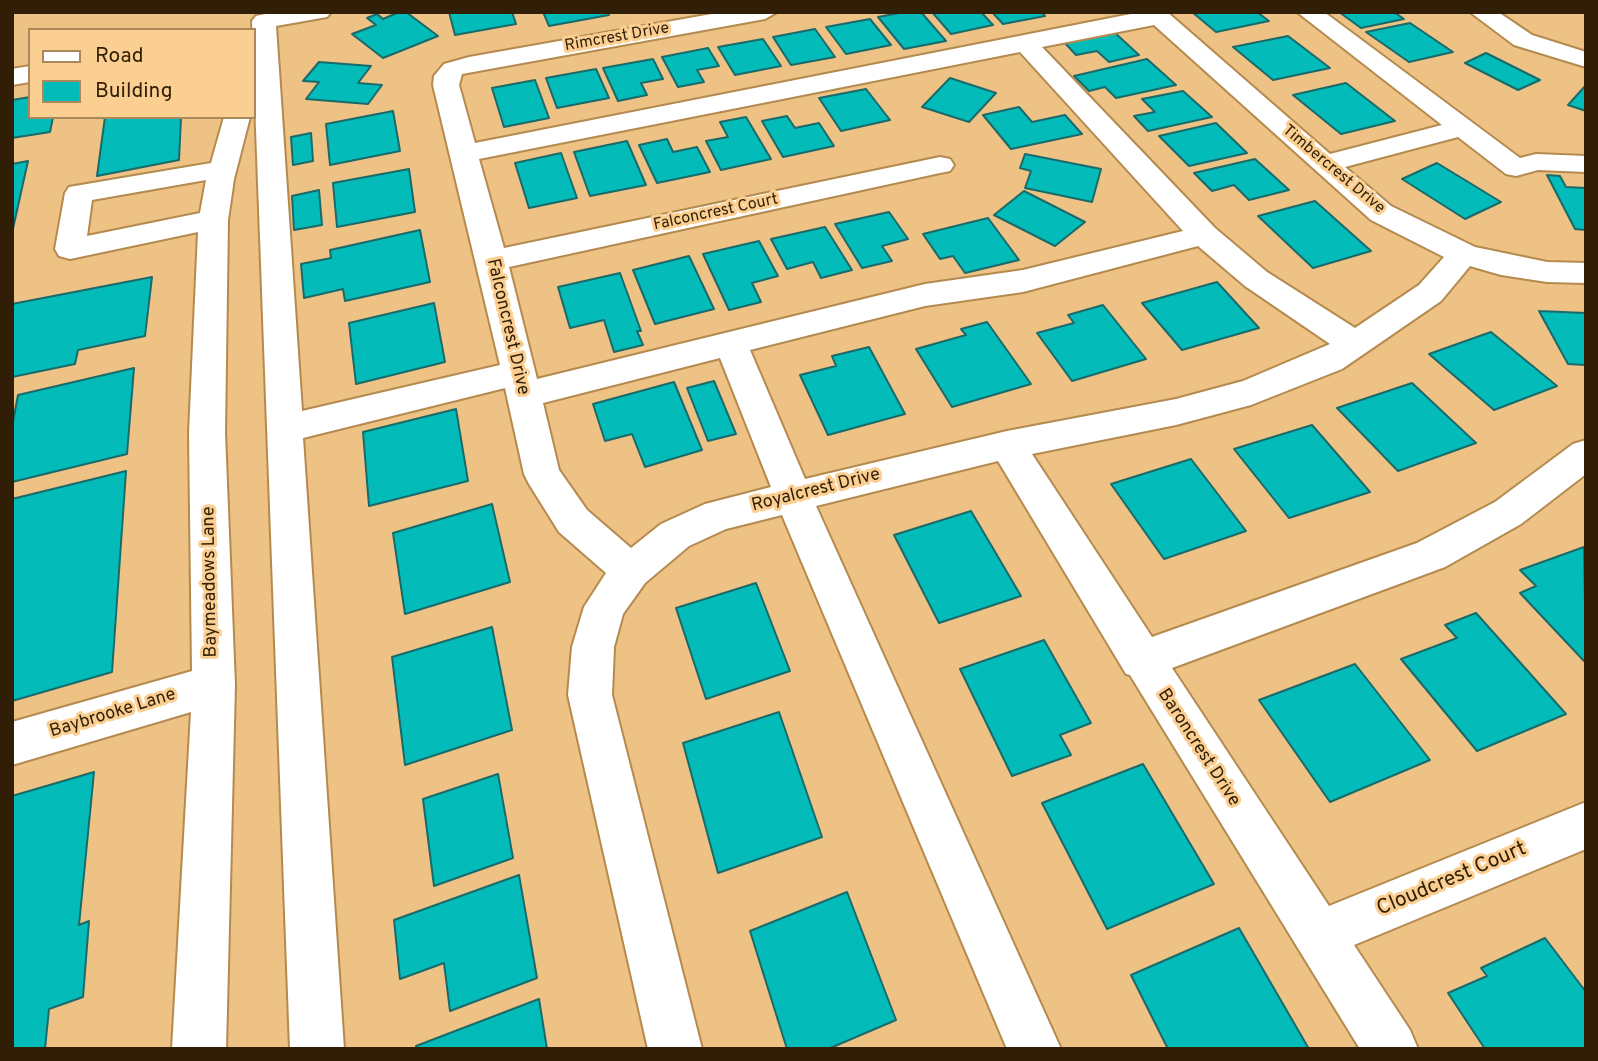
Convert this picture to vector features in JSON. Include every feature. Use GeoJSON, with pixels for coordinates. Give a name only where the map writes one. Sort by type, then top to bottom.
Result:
{"type":"FeatureCollection","features":[{"type":"Feature","properties":{"kind":"street"},"geometry":{"type":"LineString","coordinates":[[317,1049],[264,21],[319,12]]}},
{"type":"Feature","properties":{"kind":"street","name":"Rimcrest Drive"},"geometry":{"type":"LineString","coordinates":[[468,64],[765,12]]}},
{"type":"Feature","properties":{"kind":"street"},"geometry":{"type":"LineString","coordinates":[[1309,12],[1516,168],[1536,162],[1586,164]]}},
{"type":"Feature","properties":{"kind":"street"},"geometry":{"type":"LineString","coordinates":[[1482,12],[1523,40],[1586,60]]}},
{"type":"Feature","properties":{"kind":"street"},"geometry":{"type":"LineString","coordinates":[[463,154],[1026,44],[1156,15]]}},
{"type":"Feature","properties":{"kind":"street","name":"Timbercrest Drive"},"geometry":{"type":"LineString","coordinates":[[1156,15],[1381,213],[1424,237],[1464,254],[1501,265],[1547,272],[1586,273]]}},
{"type":"Feature","properties":{"kind":"street"},"geometry":{"type":"LineString","coordinates":[[1026,44],[1204,235],[1255,279],[1354,344]]}},
{"type":"Feature","properties":{"kind":"street","name":"Falconcrest Drive"},"geometry":{"type":"LineString","coordinates":[[468,64],[453,69],[446,85],[492,261],[542,474],[573,521],[631,571]]}},
{"type":"Feature","properties":{"kind":"street","name":"Baymeadows Lane"},"geometry":{"type":"LineString","coordinates":[[199,1049],[214,685],[207,433],[213,220],[236,119]]}},
{"type":"Feature","properties":{"kind":"street"},"geometry":{"type":"LineString","coordinates":[[1323,164],[1462,128]]}},
{"type":"Feature","properties":{"kind":"street","name":"Falconcrest Court"},"geometry":{"type":"LineString","coordinates":[[492,261],[940,165]]}},
{"type":"Feature","properties":{"kind":"street"},"geometry":{"type":"LineString","coordinates":[[213,220],[70,250],[79,193],[223,169]]}},
{"type":"Feature","properties":{"kind":"street"},"geometry":{"type":"LineString","coordinates":[[285,429],[730,341],[925,295],[1023,281],[1204,235]]}},
{"type":"Feature","properties":{"kind":"street","name":"Royalcrest Drive"},"geometry":{"type":"LineString","coordinates":[[675,1049],[590,695],[593,647],[604,607],[631,571],[675,535],[718,515],[1007,445],[1176,412],[1251,392],[1329,360],[1354,344],[1430,293],[1464,254]]}},
{"type":"Feature","properties":{"kind":"street"},"geometry":{"type":"LineString","coordinates":[[730,341],[793,496],[1034,1049]]}},
{"type":"Feature","properties":{"kind":"street","name":"Baroncrest Drive"},"geometry":{"type":"LineString","coordinates":[[1007,445],[1141,660],[1391,1049]]}},
{"type":"Feature","properties":{"kind":"street"},"geometry":{"type":"LineString","coordinates":[[1141,660],[1431,555],[1508,513],[1586,454]]}},
{"type":"Feature","properties":{"kind":"street","name":"Baybrooke Lane"},"geometry":{"type":"LineString","coordinates":[[12,744],[214,685]]}},
{"type":"Feature","properties":{"kind":"street","name":"Cloudcrest Court"},"geometry":{"type":"LineString","coordinates":[[1319,935],[1582,831]]}},
{"type":"Feature","properties":{"kind":"building"},"geometry":{"type":"Polygon","coordinates":[[[406,12],[438,36],[383,58],[352,34],[376,25],[367,18],[377,14],[383,19],[406,12]]]}},
{"type":"Feature","properties":{"kind":"building"},"geometry":{"type":"Polygon","coordinates":[[[449,12],[512,12],[516,24],[455,35],[449,12]]]}},
{"type":"Feature","properties":{"kind":"building"},"geometry":{"type":"Polygon","coordinates":[[[543,12],[607,12],[609,15],[549,26],[543,12]]]}},
{"type":"Feature","properties":{"kind":"building"},"geometry":{"type":"Polygon","coordinates":[[[921,12],[946,41],[904,49],[878,17],[921,12]]]}},
{"type":"Feature","properties":{"kind":"building"},"geometry":{"type":"Polygon","coordinates":[[[932,12],[981,12],[993,25],[951,34],[932,12]]]}},
{"type":"Feature","properties":{"kind":"building"},"geometry":{"type":"Polygon","coordinates":[[[992,12],[1041,12],[1045,16],[1003,24],[992,12]]]}},
{"type":"Feature","properties":{"kind":"building"},"geometry":{"type":"Polygon","coordinates":[[[1192,12],[1257,12],[1269,21],[1216,32],[1192,12]]]}},
{"type":"Feature","properties":{"kind":"building"},"geometry":{"type":"Polygon","coordinates":[[[1339,12],[1394,12],[1404,19],[1361,28],[1339,12]]]}},
{"type":"Feature","properties":{"kind":"building"},"geometry":{"type":"Polygon","coordinates":[[[870,19],[891,45],[846,54],[826,27],[870,19]]]}},
{"type":"Feature","properties":{"kind":"building"},"geometry":{"type":"Polygon","coordinates":[[[1410,23],[1453,52],[1409,62],[1366,32],[1410,23]]]}},
{"type":"Feature","properties":{"kind":"building"},"geometry":{"type":"Polygon","coordinates":[[[815,29],[835,57],[791,65],[773,37],[815,29]]]}},
{"type":"Feature","properties":{"kind":"building"},"geometry":{"type":"Polygon","coordinates":[[[1114,32],[1139,55],[1109,62],[1097,51],[1076,55],[1064,42],[1114,32]]]}},
{"type":"Feature","properties":{"kind":"building"},"geometry":{"type":"Polygon","coordinates":[[[1288,36],[1330,68],[1273,80],[1233,47],[1288,36]]]}},
{"type":"Feature","properties":{"kind":"building"},"geometry":{"type":"Polygon","coordinates":[[[763,39],[781,66],[735,75],[718,47],[763,39]]]}},
{"type":"Feature","properties":{"kind":"building"},"geometry":{"type":"Polygon","coordinates":[[[708,48],[719,66],[697,70],[704,82],[678,87],[662,57],[708,48]]]}},
{"type":"Feature","properties":{"kind":"building"},"geometry":{"type":"Polygon","coordinates":[[[1486,53],[1540,80],[1518,90],[1465,63],[1486,53]]]}},
{"type":"Feature","properties":{"kind":"building"},"geometry":{"type":"Polygon","coordinates":[[[653,59],[663,79],[641,83],[647,95],[618,101],[603,68],[653,59]]]}},
{"type":"Feature","properties":{"kind":"building"},"geometry":{"type":"Polygon","coordinates":[[[1147,59],[1176,85],[1116,98],[1105,87],[1089,91],[1074,76],[1147,59]]]}},
{"type":"Feature","properties":{"kind":"building"},"geometry":{"type":"Polygon","coordinates":[[[319,62],[371,66],[358,83],[382,85],[368,104],[306,99],[319,82],[303,81],[319,62]]]}},
{"type":"Feature","properties":{"kind":"building"},"geometry":{"type":"Polygon","coordinates":[[[596,69],[609,98],[557,108],[546,78],[596,69]]]}},
{"type":"Feature","properties":{"kind":"building"},"geometry":{"type":"Polygon","coordinates":[[[950,78],[996,93],[969,122],[922,107],[950,78]]]}},
{"type":"Feature","properties":{"kind":"building"},"geometry":{"type":"Polygon","coordinates":[[[535,80],[549,118],[504,127],[492,88],[535,80]]]}},
{"type":"Feature","properties":{"kind":"building"},"geometry":{"type":"Polygon","coordinates":[[[1346,83],[1395,121],[1341,134],[1293,95],[1346,83]]]}},
{"type":"Feature","properties":{"kind":"building"},"geometry":{"type":"Polygon","coordinates":[[[1586,85],[1586,111],[1568,105],[1586,85]]]}},
{"type":"Feature","properties":{"kind":"building"},"geometry":{"type":"Polygon","coordinates":[[[866,89],[890,120],[841,131],[819,98],[866,89]]]}},
{"type":"Feature","properties":{"kind":"building"},"geometry":{"type":"Polygon","coordinates":[[[1183,91],[1212,117],[1148,131],[1134,116],[1155,112],[1142,99],[1183,91]]]}},
{"type":"Feature","properties":{"kind":"building"},"geometry":{"type":"Polygon","coordinates":[[[28,97],[28,119],[53,119],[50,132],[12,138],[12,100],[28,97]]]}},
{"type":"Feature","properties":{"kind":"building"},"geometry":{"type":"Polygon","coordinates":[[[1019,107],[1032,122],[1065,115],[1082,134],[1011,149],[983,115],[1019,107]]]}},
{"type":"Feature","properties":{"kind":"building"},"geometry":{"type":"Polygon","coordinates":[[[393,111],[400,151],[330,165],[326,124],[393,111]]]}},
{"type":"Feature","properties":{"kind":"building"},"geometry":{"type":"Polygon","coordinates":[[[787,116],[795,128],[819,123],[834,146],[783,157],[762,121],[787,116]]]}},
{"type":"Feature","properties":{"kind":"building"},"geometry":{"type":"Polygon","coordinates":[[[746,117],[771,159],[721,170],[706,141],[728,137],[720,122],[746,117]]]}},
{"type":"Feature","properties":{"kind":"building"},"geometry":{"type":"Polygon","coordinates":[[[105,119],[181,119],[179,160],[97,176],[105,119]]]}},
{"type":"Feature","properties":{"kind":"building"},"geometry":{"type":"Polygon","coordinates":[[[1216,123],[1247,153],[1189,166],[1159,136],[1216,123]]]}},
{"type":"Feature","properties":{"kind":"building"},"geometry":{"type":"Polygon","coordinates":[[[311,133],[313,161],[293,165],[291,137],[311,133]]]}},
{"type":"Feature","properties":{"kind":"building"},"geometry":{"type":"Polygon","coordinates":[[[667,139],[673,152],[697,147],[710,172],[657,183],[639,145],[667,139]]]}},
{"type":"Feature","properties":{"kind":"building"},"geometry":{"type":"Polygon","coordinates":[[[627,141],[646,185],[590,196],[574,152],[627,141]]]}},
{"type":"Feature","properties":{"kind":"building"},"geometry":{"type":"Polygon","coordinates":[[[561,153],[577,198],[529,208],[515,163],[561,153]]]}},
{"type":"Feature","properties":{"kind":"building"},"geometry":{"type":"Polygon","coordinates":[[[1025,154],[1101,169],[1092,202],[1025,188],[1031,171],[1020,168],[1025,154]]]}},
{"type":"Feature","properties":{"kind":"building"},"geometry":{"type":"Polygon","coordinates":[[[1255,159],[1289,190],[1249,200],[1234,185],[1212,191],[1194,173],[1255,159]]]}},
{"type":"Feature","properties":{"kind":"building"},"geometry":{"type":"Polygon","coordinates":[[[28,161],[12,233],[12,164],[28,161]]]}},
{"type":"Feature","properties":{"kind":"building"},"geometry":{"type":"Polygon","coordinates":[[[1437,163],[1501,202],[1465,219],[1402,179],[1437,163]]]}},
{"type":"Feature","properties":{"kind":"building"},"geometry":{"type":"Polygon","coordinates":[[[409,169],[415,212],[337,227],[333,183],[409,169]]]}},
{"type":"Feature","properties":{"kind":"building"},"geometry":{"type":"Polygon","coordinates":[[[1547,175],[1560,176],[1566,187],[1586,188],[1586,230],[1575,229],[1547,175]]]}},
{"type":"Feature","properties":{"kind":"building"},"geometry":{"type":"Polygon","coordinates":[[[319,190],[322,225],[294,230],[292,196],[319,190]]]}},
{"type":"Feature","properties":{"kind":"building"},"geometry":{"type":"Polygon","coordinates":[[[1024,191],[1085,222],[1055,246],[994,215],[1024,191]]]}},
{"type":"Feature","properties":{"kind":"building"},"geometry":{"type":"Polygon","coordinates":[[[1315,201],[1371,251],[1313,268],[1258,216],[1315,201]]]}},
{"type":"Feature","properties":{"kind":"building"},"geometry":{"type":"Polygon","coordinates":[[[889,212],[908,239],[882,246],[892,261],[862,268],[835,224],[889,212]]]}},
{"type":"Feature","properties":{"kind":"building"},"geometry":{"type":"Polygon","coordinates":[[[988,218],[1019,260],[965,273],[953,256],[940,259],[923,234],[988,218]]]}},
{"type":"Feature","properties":{"kind":"building"},"geometry":{"type":"Polygon","coordinates":[[[825,227],[852,270],[821,278],[813,262],[787,269],[771,239],[825,227]]]}},
{"type":"Feature","properties":{"kind":"building"},"geometry":{"type":"Polygon","coordinates":[[[420,230],[430,282],[345,301],[343,289],[304,298],[301,264],[331,258],[330,250],[420,230]]]}},
{"type":"Feature","properties":{"kind":"building"},"geometry":{"type":"Polygon","coordinates":[[[759,241],[778,276],[752,283],[761,302],[729,310],[703,254],[759,241]]]}},
{"type":"Feature","properties":{"kind":"building"},"geometry":{"type":"Polygon","coordinates":[[[689,256],[714,309],[655,324],[633,270],[689,256]]]}},
{"type":"Feature","properties":{"kind":"building"},"geometry":{"type":"Polygon","coordinates":[[[620,273],[641,331],[637,331],[643,345],[614,352],[604,320],[570,328],[558,287],[620,273]]]}},
{"type":"Feature","properties":{"kind":"building"},"geometry":{"type":"Polygon","coordinates":[[[152,277],[145,336],[78,350],[75,364],[12,377],[12,304],[152,277]]]}},
{"type":"Feature","properties":{"kind":"building"},"geometry":{"type":"Polygon","coordinates":[[[1217,282],[1259,328],[1182,350],[1142,303],[1217,282]]]}},
{"type":"Feature","properties":{"kind":"building"},"geometry":{"type":"Polygon","coordinates":[[[434,303],[445,362],[356,384],[349,323],[434,303]]]}},
{"type":"Feature","properties":{"kind":"building"},"geometry":{"type":"Polygon","coordinates":[[[1103,305],[1146,359],[1072,381],[1037,333],[1074,323],[1068,315],[1103,305]]]}},
{"type":"Feature","properties":{"kind":"building"},"geometry":{"type":"Polygon","coordinates":[[[1539,311],[1586,313],[1586,365],[1568,364],[1539,311]]]}},
{"type":"Feature","properties":{"kind":"building"},"geometry":{"type":"Polygon","coordinates":[[[987,322],[1031,384],[952,407],[916,349],[966,335],[961,329],[987,322]]]}},
{"type":"Feature","properties":{"kind":"building"},"geometry":{"type":"Polygon","coordinates":[[[1491,332],[1557,386],[1494,410],[1429,354],[1491,332]]]}},
{"type":"Feature","properties":{"kind":"building"},"geometry":{"type":"Polygon","coordinates":[[[869,347],[905,414],[828,435],[800,375],[836,366],[832,356],[869,347]]]}},
{"type":"Feature","properties":{"kind":"building"},"geometry":{"type":"Polygon","coordinates":[[[134,368],[127,454],[12,482],[12,427],[18,395],[134,368]]]}},
{"type":"Feature","properties":{"kind":"building"},"geometry":{"type":"Polygon","coordinates":[[[714,381],[736,434],[708,441],[687,388],[714,381]]]}},
{"type":"Feature","properties":{"kind":"building"},"geometry":{"type":"Polygon","coordinates":[[[674,382],[702,450],[645,467],[632,434],[605,441],[593,404],[674,382]]]}},
{"type":"Feature","properties":{"kind":"building"},"geometry":{"type":"Polygon","coordinates":[[[1412,383],[1476,443],[1398,471],[1337,408],[1412,383]]]}},
{"type":"Feature","properties":{"kind":"building"},"geometry":{"type":"Polygon","coordinates":[[[456,409],[468,481],[369,506],[363,432],[456,409]]]}},
{"type":"Feature","properties":{"kind":"building"},"geometry":{"type":"Polygon","coordinates":[[[1312,425],[1370,492],[1289,518],[1234,449],[1312,425]]]}},
{"type":"Feature","properties":{"kind":"building"},"geometry":{"type":"Polygon","coordinates":[[[1191,459],[1246,531],[1164,559],[1111,484],[1191,459]]]}},
{"type":"Feature","properties":{"kind":"building"},"geometry":{"type":"Polygon","coordinates":[[[126,471],[112,672],[12,701],[12,499],[126,471]]]}},
{"type":"Feature","properties":{"kind":"building"},"geometry":{"type":"Polygon","coordinates":[[[492,504],[510,582],[405,614],[393,533],[492,504]]]}},
{"type":"Feature","properties":{"kind":"building"},"geometry":{"type":"Polygon","coordinates":[[[971,511],[1021,596],[939,623],[894,535],[971,511]]]}},
{"type":"Feature","properties":{"kind":"building"},"geometry":{"type":"Polygon","coordinates":[[[1584,547],[1584,661],[1520,593],[1536,586],[1520,570],[1584,547]]]}},
{"type":"Feature","properties":{"kind":"building"},"geometry":{"type":"Polygon","coordinates":[[[756,583],[790,671],[706,699],[676,608],[756,583]]]}},
{"type":"Feature","properties":{"kind":"building"},"geometry":{"type":"Polygon","coordinates":[[[1476,613],[1566,714],[1477,751],[1401,659],[1457,638],[1445,625],[1476,613]]]}},
{"type":"Feature","properties":{"kind":"building"},"geometry":{"type":"Polygon","coordinates":[[[492,627],[512,730],[405,765],[392,657],[492,627]]]}},
{"type":"Feature","properties":{"kind":"building"},"geometry":{"type":"Polygon","coordinates":[[[1044,640],[1091,723],[1060,735],[1071,755],[1012,776],[960,669],[1044,640]]]}},
{"type":"Feature","properties":{"kind":"building"},"geometry":{"type":"Polygon","coordinates":[[[1355,664],[1430,760],[1330,802],[1259,700],[1355,664]]]}},
{"type":"Feature","properties":{"kind":"building"},"geometry":{"type":"Polygon","coordinates":[[[779,712],[822,837],[718,873],[683,743],[779,712]]]}},
{"type":"Feature","properties":{"kind":"building"},"geometry":{"type":"Polygon","coordinates":[[[1143,764],[1214,884],[1107,929],[1042,803],[1143,764]]]}},
{"type":"Feature","properties":{"kind":"building"},"geometry":{"type":"Polygon","coordinates":[[[94,772],[79,925],[89,921],[83,997],[49,1009],[45,1049],[12,1049],[12,796],[94,772]]]}},
{"type":"Feature","properties":{"kind":"building"},"geometry":{"type":"Polygon","coordinates":[[[498,774],[513,858],[434,886],[423,799],[498,774]]]}},
{"type":"Feature","properties":{"kind":"building"},"geometry":{"type":"Polygon","coordinates":[[[519,875],[537,978],[450,1011],[444,963],[400,979],[394,920],[519,875]]]}},
{"type":"Feature","properties":{"kind":"building"},"geometry":{"type":"Polygon","coordinates":[[[847,892],[896,1020],[828,1049],[787,1049],[750,931],[847,892]]]}},
{"type":"Feature","properties":{"kind":"building"},"geometry":{"type":"Polygon","coordinates":[[[1239,928],[1309,1049],[1168,1049],[1131,975],[1239,928]]]}},
{"type":"Feature","properties":{"kind":"building"},"geometry":{"type":"Polygon","coordinates":[[[1545,938],[1586,992],[1586,1049],[1485,1049],[1448,993],[1487,976],[1481,968],[1545,938]]]}},
{"type":"Feature","properties":{"kind":"building"},"geometry":{"type":"Polygon","coordinates":[[[539,999],[547,1049],[417,1049],[416,1046],[539,999]]]}}]}
